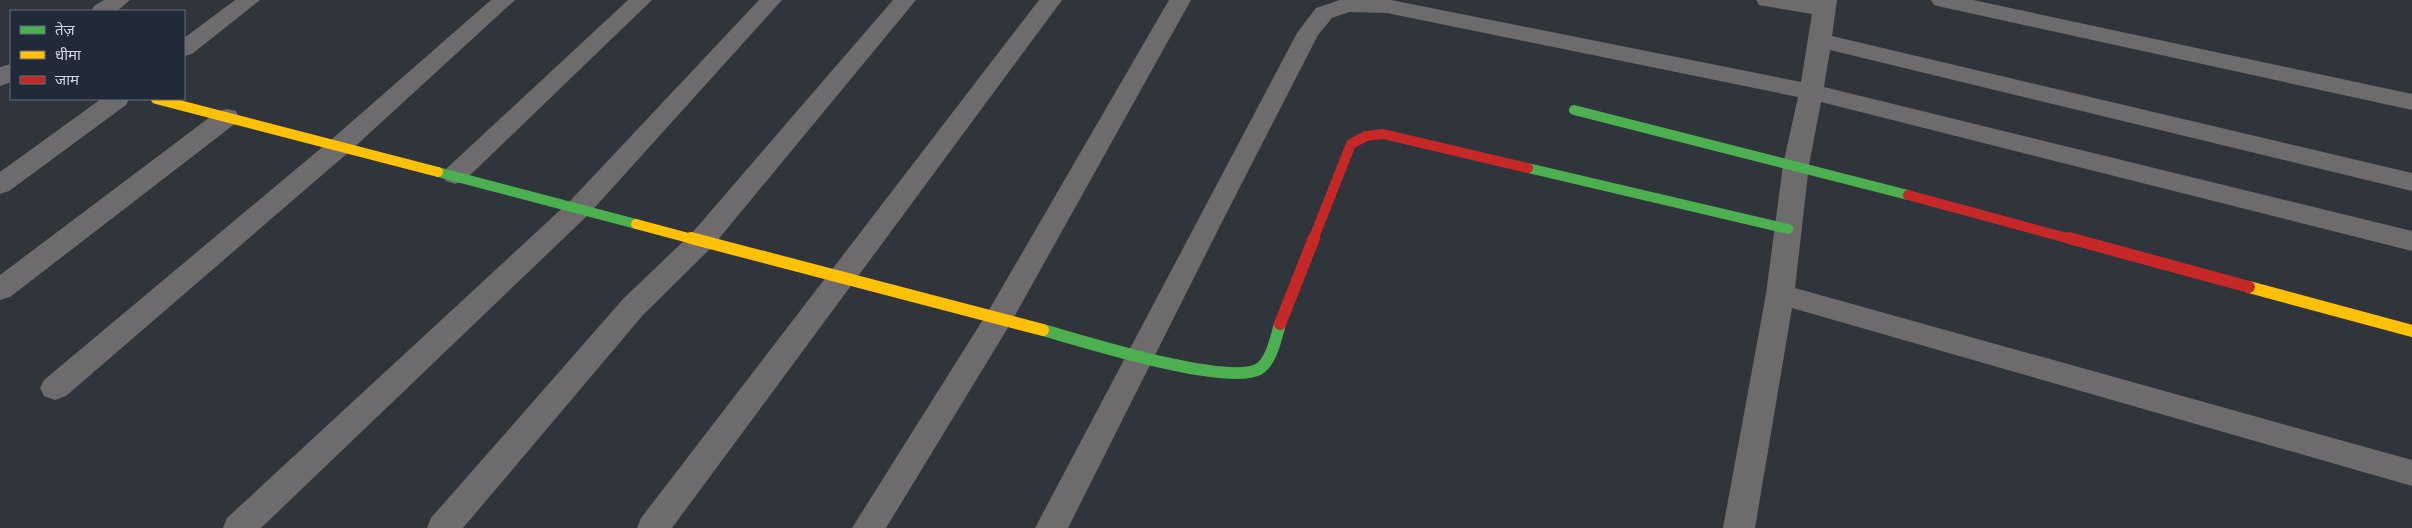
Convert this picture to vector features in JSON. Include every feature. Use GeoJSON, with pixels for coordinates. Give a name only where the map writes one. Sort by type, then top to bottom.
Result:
{"type":"FeatureCollection","features":[{"type":"Feature","properties":{"kind":"street"},"geometry":{"type":"LineString","coordinates":[[104,10],[119,0]]}},
{"type":"Feature","properties":{"kind":"street"},"geometry":{"type":"LineString","coordinates":[[185,48],[249,0]]}},
{"type":"Feature","properties":{"kind":"street"},"geometry":{"type":"LineString","coordinates":[[55,388],[341,146],[504,0]]}},
{"type":"Feature","properties":{"kind":"street"},"geometry":{"type":"LineString","coordinates":[[455,175],[641,0]]}},
{"type":"Feature","properties":{"kind":"street"},"geometry":{"type":"LineString","coordinates":[[239,528],[579,208],[771,0]]}},
{"type":"Feature","properties":{"kind":"street"},"geometry":{"type":"LineString","coordinates":[[444,528],[633,307],[702,240],[904,0]]}},
{"type":"Feature","properties":{"kind":"street"},"geometry":{"type":"LineString","coordinates":[[653,528],[1051,0]]}},
{"type":"Feature","properties":{"kind":"street"},"geometry":{"type":"LineString","coordinates":[[868,528],[999,318],[1180,0]]}},
{"type":"Feature","properties":{"kind":"street"},"geometry":{"type":"LineString","coordinates":[[1739,528],[1780,294],[1796,165],[1811,92],[1825,5],[1767,0]]}},
{"type":"Feature","properties":{"kind":"street"},"geometry":{"type":"LineString","coordinates":[[1942,0],[2412,102]]}},
{"type":"Feature","properties":{"kind":"street"},"geometry":{"type":"LineString","coordinates":[[1051,528],[1141,355],[1231,175],[1308,33],[1324,12],[1347,5],[1387,6],[1811,92],[2412,241]]}},
{"type":"Feature","properties":{"kind":"street"},"geometry":{"type":"LineString","coordinates":[[1819,40],[2412,182]]}},
{"type":"Feature","properties":{"kind":"street"},"geometry":{"type":"LineString","coordinates":[[0,186],[116,100]]}},
{"type":"Feature","properties":{"kind":"street"},"geometry":{"type":"LineString","coordinates":[[160,100],[455,175],[1166,362],[1244,374],[1259,369],[1267,356],[1351,144],[1358,137],[1367,134],[1383,134],[1788,229]]}},
{"type":"Feature","properties":{"kind":"street"},"geometry":{"type":"LineString","coordinates":[[1574,110],[1796,165],[2412,331]]}},
{"type":"Feature","properties":{"kind":"street"},"geometry":{"type":"LineString","coordinates":[[0,290],[227,117]]}},
{"type":"Feature","properties":{"kind":"street"},"geometry":{"type":"LineString","coordinates":[[1780,294],[2412,472]]}},
{"type":"Feature","properties":{"kind":"traffic: fast"},"geometry":{"type":"LineString","coordinates":[[1574,110],[1908,195]]}},
{"type":"Feature","properties":{"kind":"traffic: fast"},"geometry":{"type":"LineString","coordinates":[[1528,168],[1788,229]]}},
{"type":"Feature","properties":{"kind":"traffic: fast"},"geometry":{"type":"LineString","coordinates":[[438,172],[636,224]]}},
{"type":"Feature","properties":{"kind":"traffic: fast"},"geometry":{"type":"LineString","coordinates":[[1043,330],[1154,360],[1219,372],[1243,373],[1259,369],[1263,365],[1269,355],[1280,324]]}},
{"type":"Feature","properties":{"kind":"traffic: slow"},"geometry":{"type":"LineString","coordinates":[[160,100],[438,172]]}},
{"type":"Feature","properties":{"kind":"traffic: slow"},"geometry":{"type":"LineString","coordinates":[[636,224],[1043,330]]}},
{"type":"Feature","properties":{"kind":"traffic: slow"},"geometry":{"type":"LineString","coordinates":[[2249,287],[2412,331]]}},
{"type":"Feature","properties":{"kind":"traffic: jam"},"geometry":{"type":"LineString","coordinates":[[1280,324],[1351,144],[1358,139],[1370,135],[1383,134],[1528,168]]}},
{"type":"Feature","properties":{"kind":"traffic: jam"},"geometry":{"type":"LineString","coordinates":[[1908,195],[2249,287]]}}]}
